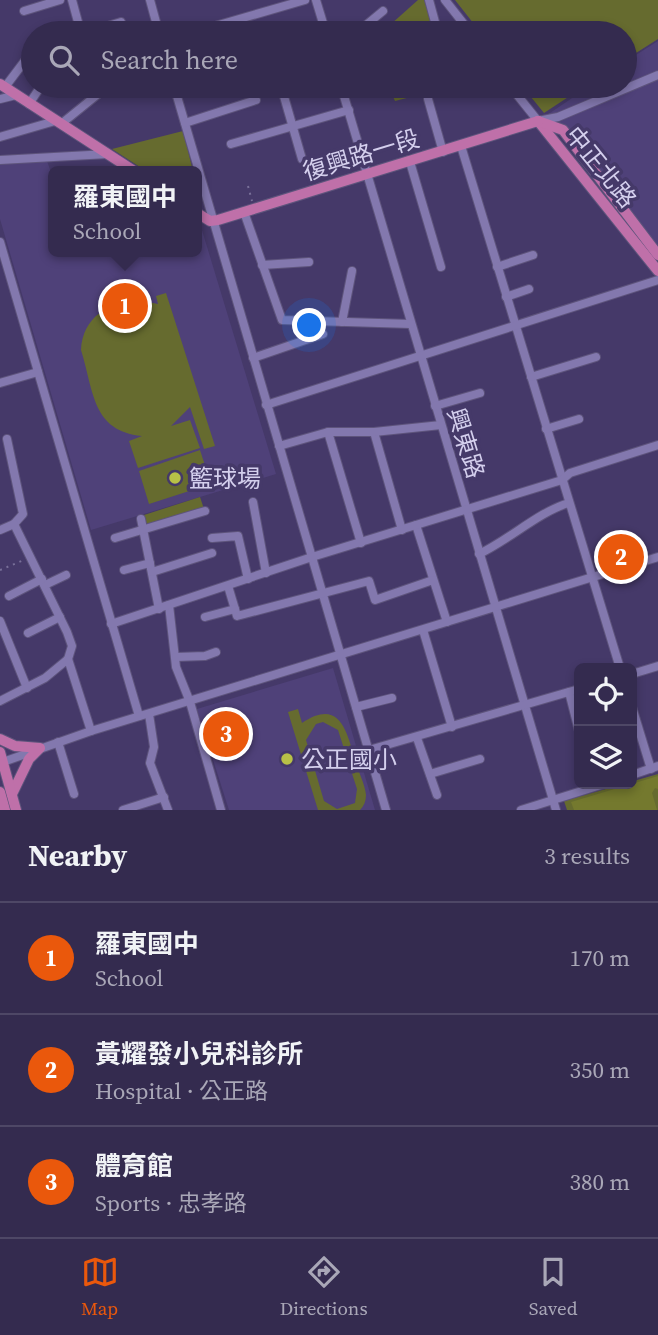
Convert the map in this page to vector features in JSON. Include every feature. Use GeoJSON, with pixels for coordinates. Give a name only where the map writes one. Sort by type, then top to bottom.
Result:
{"type":"FeatureCollection","features":[{"type":"Feature","properties":{"kind":"main road"},"geometry":{"type":"LineString","coordinates":[[2,85],[126,166]]}},
{"type":"Feature","properties":{"kind":"main road","name":"復興路一段"},"geometry":{"type":"LineString","coordinates":[[214,221],[538,121]]}},
{"type":"Feature","properties":{"kind":"main road","name":"中正北路"},"geometry":{"type":"LineString","coordinates":[[538,121],[563,130],[658,255]]}},
{"type":"Feature","properties":{"kind":"main road","name":"中正北路"},"geometry":{"type":"LineString","coordinates":[[538,121],[658,271]]}},
{"type":"Feature","properties":{"kind":"main road"},"geometry":{"type":"LineString","coordinates":[[202,215],[214,221]]}},
{"type":"Feature","properties":{"kind":"main road"},"geometry":{"type":"LineString","coordinates":[[0,739],[15,746],[40,748]]}},
{"type":"Feature","properties":{"kind":"main road"},"geometry":{"type":"LineString","coordinates":[[12,794],[29,759],[40,748]]}},
{"type":"Feature","properties":{"kind":"main road"},"geometry":{"type":"LineString","coordinates":[[1,759],[16,810]]}},
{"type":"Feature","properties":{"kind":"main road"},"geometry":{"type":"LineString","coordinates":[[0,792],[5,810]]}},
{"type":"Feature","properties":{"kind":"street"},"geometry":{"type":"LineString","coordinates":[[24,11],[60,0]]}},
{"type":"Feature","properties":{"kind":"street"},"geometry":{"type":"LineString","coordinates":[[72,0],[79,21]]}},
{"type":"Feature","properties":{"kind":"street"},"geometry":{"type":"LineString","coordinates":[[150,0],[156,21]]}},
{"type":"Feature","properties":{"kind":"street"},"geometry":{"type":"LineString","coordinates":[[232,21],[305,0]]}},
{"type":"Feature","properties":{"kind":"street"},"geometry":{"type":"LineString","coordinates":[[316,0],[322,21]]}},
{"type":"Feature","properties":{"kind":"street"},"geometry":{"type":"LineString","coordinates":[[429,0],[435,21]]}},
{"type":"Feature","properties":{"kind":"street"},"geometry":{"type":"LineString","coordinates":[[445,0],[462,21]]}},
{"type":"Feature","properties":{"kind":"street"},"geometry":{"type":"LineString","coordinates":[[370,21],[383,10]]}},
{"type":"Feature","properties":{"kind":"street"},"geometry":{"type":"LineString","coordinates":[[2,85],[21,64]]}},
{"type":"Feature","properties":{"kind":"street"},"geometry":{"type":"LineString","coordinates":[[637,84],[658,75]]}},
{"type":"Feature","properties":{"kind":"street"},"geometry":{"type":"LineString","coordinates":[[0,99],[16,96]]}},
{"type":"Feature","properties":{"kind":"street"},"geometry":{"type":"LineString","coordinates":[[29,104],[33,98]]}},
{"type":"Feature","properties":{"kind":"street"},"geometry":{"type":"LineString","coordinates":[[0,137],[58,122],[91,98]]}},
{"type":"Feature","properties":{"kind":"street"},"geometry":{"type":"LineString","coordinates":[[178,98],[198,166]]}},
{"type":"Feature","properties":{"kind":"street"},"geometry":{"type":"LineString","coordinates":[[285,98],[302,159]]}},
{"type":"Feature","properties":{"kind":"street","name":"興東路"},"geometry":{"type":"LineString","coordinates":[[345,98],[556,810]]}},
{"type":"Feature","properties":{"kind":"street","name":"中正北路"},"geometry":{"type":"LineString","coordinates":[[520,98],[538,121]]}},
{"type":"Feature","properties":{"kind":"street"},"geometry":{"type":"LineString","coordinates":[[538,121],[558,117],[603,98]]}},
{"type":"Feature","properties":{"kind":"street"},"geometry":{"type":"LineString","coordinates":[[428,99],[443,152]]}},
{"type":"Feature","properties":{"kind":"street"},"geometry":{"type":"LineString","coordinates":[[185,122],[256,100]]}},
{"type":"Feature","properties":{"kind":"street"},"geometry":{"type":"LineString","coordinates":[[231,144],[349,110]]}},
{"type":"Feature","properties":{"kind":"street"},"geometry":{"type":"LineString","coordinates":[[461,146],[618,663]]}},
{"type":"Feature","properties":{"kind":"street"},"geometry":{"type":"LineString","coordinates":[[0,160],[108,154]]}},
{"type":"Feature","properties":{"kind":"street"},"geometry":{"type":"LineString","coordinates":[[410,162],[441,267]]}},
{"type":"Feature","properties":{"kind":"street"},"geometry":{"type":"LineString","coordinates":[[202,180],[386,810]]}},
{"type":"Feature","properties":{"kind":"street"},"geometry":{"type":"LineString","coordinates":[[249,210],[262,265],[282,320],[411,324]]}},
{"type":"Feature","properties":{"kind":"street"},"geometry":{"type":"LineString","coordinates":[[0,242],[139,716]]}},
{"type":"Feature","properties":{"kind":"street"},"geometry":{"type":"LineString","coordinates":[[497,267],[533,255]]}},
{"type":"Feature","properties":{"kind":"street"},"geometry":{"type":"LineString","coordinates":[[262,265],[309,262]]}},
{"type":"Feature","properties":{"kind":"street"},"geometry":{"type":"LineString","coordinates":[[342,322],[352,271]]}},
{"type":"Feature","properties":{"kind":"street"},"geometry":{"type":"LineString","coordinates":[[266,405],[420,354],[658,281]]}},
{"type":"Feature","properties":{"kind":"street"},"geometry":{"type":"LineString","coordinates":[[506,297],[529,289]]}},
{"type":"Feature","properties":{"kind":"street"},"geometry":{"type":"LineString","coordinates":[[253,358],[323,334]]}},
{"type":"Feature","properties":{"kind":"street"},"geometry":{"type":"LineString","coordinates":[[531,377],[596,357]]}},
{"type":"Feature","properties":{"kind":"street"},"geometry":{"type":"LineString","coordinates":[[0,383],[38,372]]}},
{"type":"Feature","properties":{"kind":"street"},"geometry":{"type":"LineString","coordinates":[[435,406],[480,393]]}},
{"type":"Feature","properties":{"kind":"street"},"geometry":{"type":"LineString","coordinates":[[546,429],[579,419]]}},
{"type":"Feature","properties":{"kind":"street"},"geometry":{"type":"LineString","coordinates":[[279,446],[328,432],[374,432],[441,425]]}},
{"type":"Feature","properties":{"kind":"street"},"geometry":{"type":"LineString","coordinates":[[328,432],[360,543]]}},
{"type":"Feature","properties":{"kind":"street"},"geometry":{"type":"LineString","coordinates":[[374,432],[402,530]]}},
{"type":"Feature","properties":{"kind":"street"},"geometry":{"type":"LineString","coordinates":[[0,530],[14,524],[23,514],[23,500],[7,439]]}},
{"type":"Feature","properties":{"kind":"street"},"geometry":{"type":"LineString","coordinates":[[111,624],[312,557],[562,480],[570,473],[658,445]]}},
{"type":"Feature","properties":{"kind":"street"},"geometry":{"type":"LineString","coordinates":[[253,502],[266,573]]}},
{"type":"Feature","properties":{"kind":"street"},"geometry":{"type":"LineString","coordinates":[[480,554],[506,542],[556,507],[569,503]]}},
{"type":"Feature","properties":{"kind":"street"},"geometry":{"type":"LineString","coordinates":[[115,538],[205,512]]}},
{"type":"Feature","properties":{"kind":"street"},"geometry":{"type":"LineString","coordinates":[[141,519],[159,609]]}},
{"type":"Feature","properties":{"kind":"street"},"geometry":{"type":"LineString","coordinates":[[14,524],[72,646],[68,659],[91,731]]}},
{"type":"Feature","properties":{"kind":"street"},"geometry":{"type":"LineString","coordinates":[[416,525],[447,622]]}},
{"type":"Feature","properties":{"kind":"street"},"geometry":{"type":"LineString","coordinates":[[212,538],[238,536],[248,579]]}},
{"type":"Feature","properties":{"kind":"street"},"geometry":{"type":"LineString","coordinates":[[124,570],[151,568],[212,553]]}},
{"type":"Feature","properties":{"kind":"street"},"geometry":{"type":"LineString","coordinates":[[1,759],[658,557]]}},
{"type":"Feature","properties":{"kind":"street"},"geometry":{"type":"LineString","coordinates":[[9,596],[66,575]]}},
{"type":"Feature","properties":{"kind":"street"},"geometry":{"type":"LineString","coordinates":[[228,586],[237,616],[369,581],[375,600],[433,580]]}},
{"type":"Feature","properties":{"kind":"street"},"geometry":{"type":"LineString","coordinates":[[169,605],[176,657],[221,810]]}},
{"type":"Feature","properties":{"kind":"street"},"geometry":{"type":"LineString","coordinates":[[205,617],[234,609]]}},
{"type":"Feature","properties":{"kind":"street"},"geometry":{"type":"LineString","coordinates":[[28,633],[60,617]]}},
{"type":"Feature","properties":{"kind":"street"},"geometry":{"type":"LineString","coordinates":[[0,621],[3,636],[27,688]]}},
{"type":"Feature","properties":{"kind":"street"},"geometry":{"type":"LineString","coordinates":[[423,630],[452,727]]}},
{"type":"Feature","properties":{"kind":"street"},"geometry":{"type":"LineString","coordinates":[[176,657],[216,652]]}},
{"type":"Feature","properties":{"kind":"street"},"geometry":{"type":"LineString","coordinates":[[0,701],[27,688],[68,659]]}},
{"type":"Feature","properties":{"kind":"street"},"geometry":{"type":"LineString","coordinates":[[637,672],[658,666]]}},
{"type":"Feature","properties":{"kind":"street"},"geometry":{"type":"LineString","coordinates":[[369,750],[574,690]]}},
{"type":"Feature","properties":{"kind":"street"},"geometry":{"type":"LineString","coordinates":[[569,692],[578,726]]}},
{"type":"Feature","properties":{"kind":"street"},"geometry":{"type":"LineString","coordinates":[[356,707],[392,698]]}},
{"type":"Feature","properties":{"kind":"street"},"geometry":{"type":"LineString","coordinates":[[149,714],[153,747],[150,763],[168,810]]}},
{"type":"Feature","properties":{"kind":"street"},"geometry":{"type":"LineString","coordinates":[[637,735],[654,768],[637,773]]}},
{"type":"Feature","properties":{"kind":"street"},"geometry":{"type":"LineString","coordinates":[[417,738],[437,795]]}},
{"type":"Feature","properties":{"kind":"street"},"geometry":{"type":"LineString","coordinates":[[58,742],[74,794]]}},
{"type":"Feature","properties":{"kind":"street"},"geometry":{"type":"LineString","coordinates":[[430,774],[480,759]]}},
{"type":"Feature","properties":{"kind":"street"},"geometry":{"type":"LineString","coordinates":[[521,810],[588,789]]}},
{"type":"Feature","properties":{"kind":"street"},"geometry":{"type":"LineString","coordinates":[[123,810],[164,797]]}},
{"type":"Feature","properties":{"kind":"path"},"geometry":{"type":"LineString","coordinates":[[248,186],[249,210]]}},
{"type":"Feature","properties":{"kind":"path"},"geometry":{"type":"LineString","coordinates":[[0,570],[31,557]]}},
{"type":"Feature","properties":{"kind":"shaded area"},"geometry":{"type":"Polygon","coordinates":[[[658,41],[658,246],[565,126],[547,115],[572,98],[637,98],[637,54],[658,41]]]}},
{"type":"Feature","properties":{"kind":"shaded area"},"geometry":{"type":"Polygon","coordinates":[[[47,161],[48,257],[202,257],[202,230],[276,474],[91,530],[0,219],[0,163],[47,161]]]}},
{"type":"Feature","properties":{"kind":"shaded area","name":"公正國小"},"geometry":{"type":"Polygon","coordinates":[[[333,668],[375,810],[229,810],[197,709],[333,668]]]}},
{"type":"Feature","properties":{"kind":"green space"},"geometry":{"type":"Polygon","coordinates":[[[418,0],[425,0],[430,21],[394,21],[418,0]]]}},
{"type":"Feature","properties":{"kind":"green space"},"geometry":{"type":"Polygon","coordinates":[[[455,0],[658,0],[658,39],[637,52],[637,21],[472,21],[455,0]]]}},
{"type":"Feature","properties":{"kind":"green space"},"geometry":{"type":"Polygon","coordinates":[[[532,98],[567,98],[544,113],[532,98]]]}},
{"type":"Feature","properties":{"kind":"green space"},"geometry":{"type":"Polygon","coordinates":[[[183,131],[192,166],[138,166],[112,149],[183,131]]]}},
{"type":"Feature","properties":{"kind":"green space"},"geometry":{"type":"Polygon","coordinates":[[[166,293],[215,446],[204,449],[190,407],[171,426],[190,420],[200,448],[138,468],[129,441],[142,436],[126,433],[104,418],[93,394],[81,350],[83,336],[89,324],[107,308],[131,302],[158,304],[156,296],[166,293]]]}},
{"type":"Feature","properties":{"kind":"green space","name":"籃球場"},"geometry":{"type":"Polygon","coordinates":[[[200,450],[211,484],[149,504],[139,471],[200,450]]]}},
{"type":"Feature","properties":{"kind":"green space"},"geometry":{"type":"Polygon","coordinates":[[[200,497],[204,509],[145,528],[141,516],[200,497]]]}},
{"type":"Feature","properties":{"kind":"green space"},"geometry":{"type":"Polygon","coordinates":[[[298,709],[302,723],[326,714],[334,716],[340,722],[349,740],[366,795],[360,810],[318,810],[288,712],[298,709]],[[323,722],[316,724],[306,740],[324,801],[337,809],[355,803],[357,789],[338,730],[323,722]]]}},
{"type":"Feature","properties":{"kind":"green space"},"geometry":{"type":"Polygon","coordinates":[[[658,774],[658,810],[567,810],[564,801],[606,789],[637,789],[637,780],[658,774]]]}},
{"type":"Feature","properties":{"kind":"green space"},"geometry":{"type":"Polygon","coordinates":[[[658,776],[658,789],[655,788],[652,793],[657,810],[574,810],[571,802],[614,789],[637,789],[637,782],[658,776]]]}},
{"type":"Feature","properties":{"kind":"place","name":"羅東國中"},"geometry":{"type":"Point","coordinates":[125,306]}},
{"type":"Feature","properties":{"kind":"place","name":"籃球場"},"geometry":{"type":"Point","coordinates":[175,478]}},
{"type":"Feature","properties":{"kind":"place","name":"黃耀發小兒科診所"},"geometry":{"type":"Point","coordinates":[621,557]}},
{"type":"Feature","properties":{"kind":"place","name":"體育館"},"geometry":{"type":"Point","coordinates":[226,734]}},
{"type":"Feature","properties":{"kind":"place","name":"公正國小"},"geometry":{"type":"Point","coordinates":[287,759]}}]}
